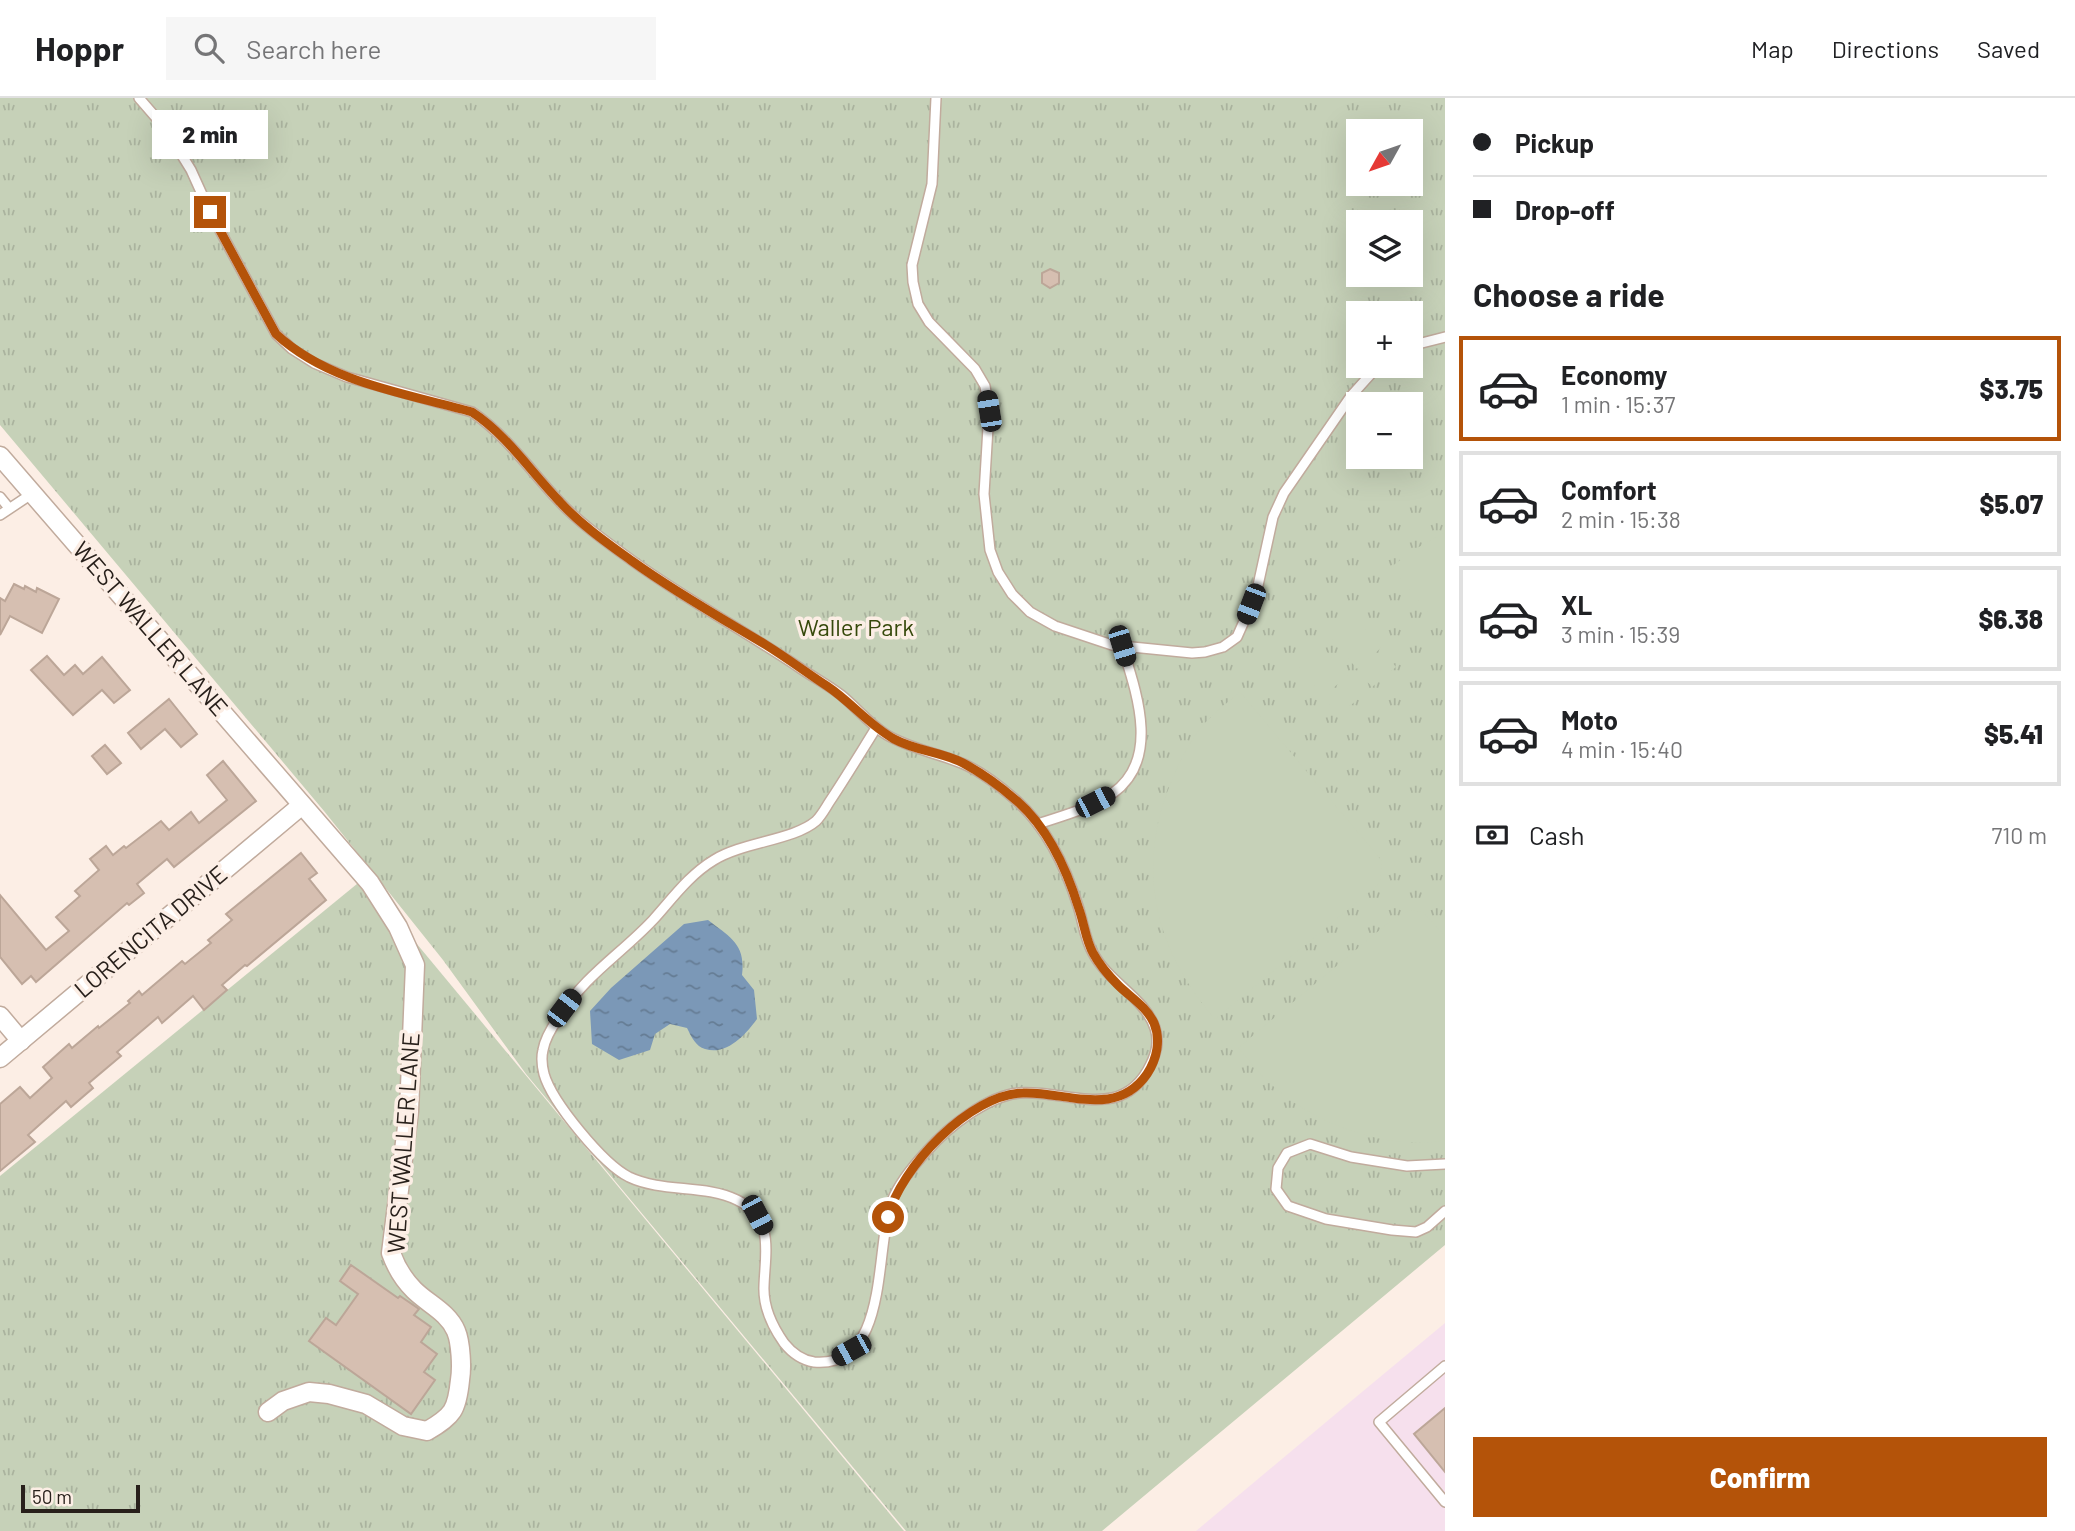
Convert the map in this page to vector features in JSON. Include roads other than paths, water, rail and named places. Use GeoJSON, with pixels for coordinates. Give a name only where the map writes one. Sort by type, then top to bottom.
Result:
{"type":"FeatureCollection","features":[{"type":"Feature","properties":{"kind":"street","name":"WEST WALLER LANE"},"geometry":{"type":"LineString","coordinates":[[0,456],[370,883],[398,927],[415,965],[409,1111],[391,1253],[396,1267],[414,1289],[443,1312],[457,1332],[462,1368],[457,1405],[442,1422],[427,1431],[403,1426],[366,1404],[328,1394],[309,1392],[283,1401],[268,1412]]}},
{"type":"Feature","properties":{"kind":"street","name":"LORENCITA DRIVE"},"geometry":{"type":"LineString","coordinates":[[0,1058],[302,805]]}},
{"type":"Feature","properties":{"kind":"street"},"geometry":{"type":"LineString","coordinates":[[0,1016],[21,1041]]}},
{"type":"Feature","properties":{"kind":"lane"},"geometry":{"type":"LineString","coordinates":[[139,98],[165,128],[191,170],[210,212],[276,334],[292,349],[314,363],[346,377],[472,412],[499,434],[562,504],[605,540],[697,605],[769,647],[845,698],[876,727],[895,740],[961,762],[991,781],[1019,803],[1044,832],[1069,876],[1092,952],[1117,984],[1144,1009],[1154,1024],[1158,1040],[1156,1054],[1147,1074],[1134,1087],[1117,1096],[1097,1101],[1021,1093],[1006,1096],[960,1120],[933,1143],[892,1201],[878,1289],[867,1331],[851,1350],[835,1359],[813,1362],[794,1355],[770,1320],[764,1287],[767,1245],[764,1228],[757,1215],[742,1201],[727,1196],[656,1184],[625,1175],[595,1148],[555,1098],[544,1078],[543,1047],[564,1008],[585,982],[636,937],[699,871],[715,859],[737,849],[814,823],[846,779],[876,727]]}},
{"type":"Feature","properties":{"kind":"lane"},"geometry":{"type":"LineString","coordinates":[[936,98],[932,184],[912,265],[913,282],[918,304],[929,322],[975,369],[985,386],[989,411],[984,494],[990,550],[998,572],[1012,594],[1030,612],[1055,626],[1112,645],[1205,652],[1223,647],[1237,637],[1257,590],[1273,517],[1284,493],[1351,396],[1367,378]]}},
{"type":"Feature","properties":{"kind":"lane"},"geometry":{"type":"LineString","coordinates":[[1423,343],[1445,337]]}},
{"type":"Feature","properties":{"kind":"lane"},"geometry":{"type":"LineString","coordinates":[[0,515],[33,493]]}},
{"type":"Feature","properties":{"kind":"lane"},"geometry":{"type":"LineString","coordinates":[[0,497],[9,508]]}},
{"type":"Feature","properties":{"kind":"lane"},"geometry":{"type":"LineString","coordinates":[[1038,824],[1113,793],[1129,778],[1138,762],[1142,744],[1140,712],[1122,646]]}},
{"type":"Feature","properties":{"kind":"lane"},"geometry":{"type":"LineString","coordinates":[[1445,1164],[1407,1166],[1351,1157],[1310,1144],[1287,1153],[1278,1168],[1276,1189],[1287,1206],[1326,1219],[1392,1230],[1416,1232],[1427,1227],[1445,1211]]}},
{"type":"Feature","properties":{"kind":"lane"},"geometry":{"type":"LineString","coordinates":[[1445,1367],[1379,1422],[1445,1502]]}},
{"type":"Feature","properties":{"kind":"water"},"geometry":{"type":"Polygon","coordinates":[[[708,920],[739,948],[743,964],[742,975],[754,990],[757,1019],[747,1031],[728,1047],[713,1050],[699,1046],[687,1028],[670,1024],[655,1034],[650,1050],[619,1060],[592,1044],[590,1011],[611,988],[684,924],[708,920]]]}},
{"type":"Feature","properties":{"kind":"park label","name":"Waller Park"},"geometry":{"type":"Point","coordinates":[856,628]}}]}
